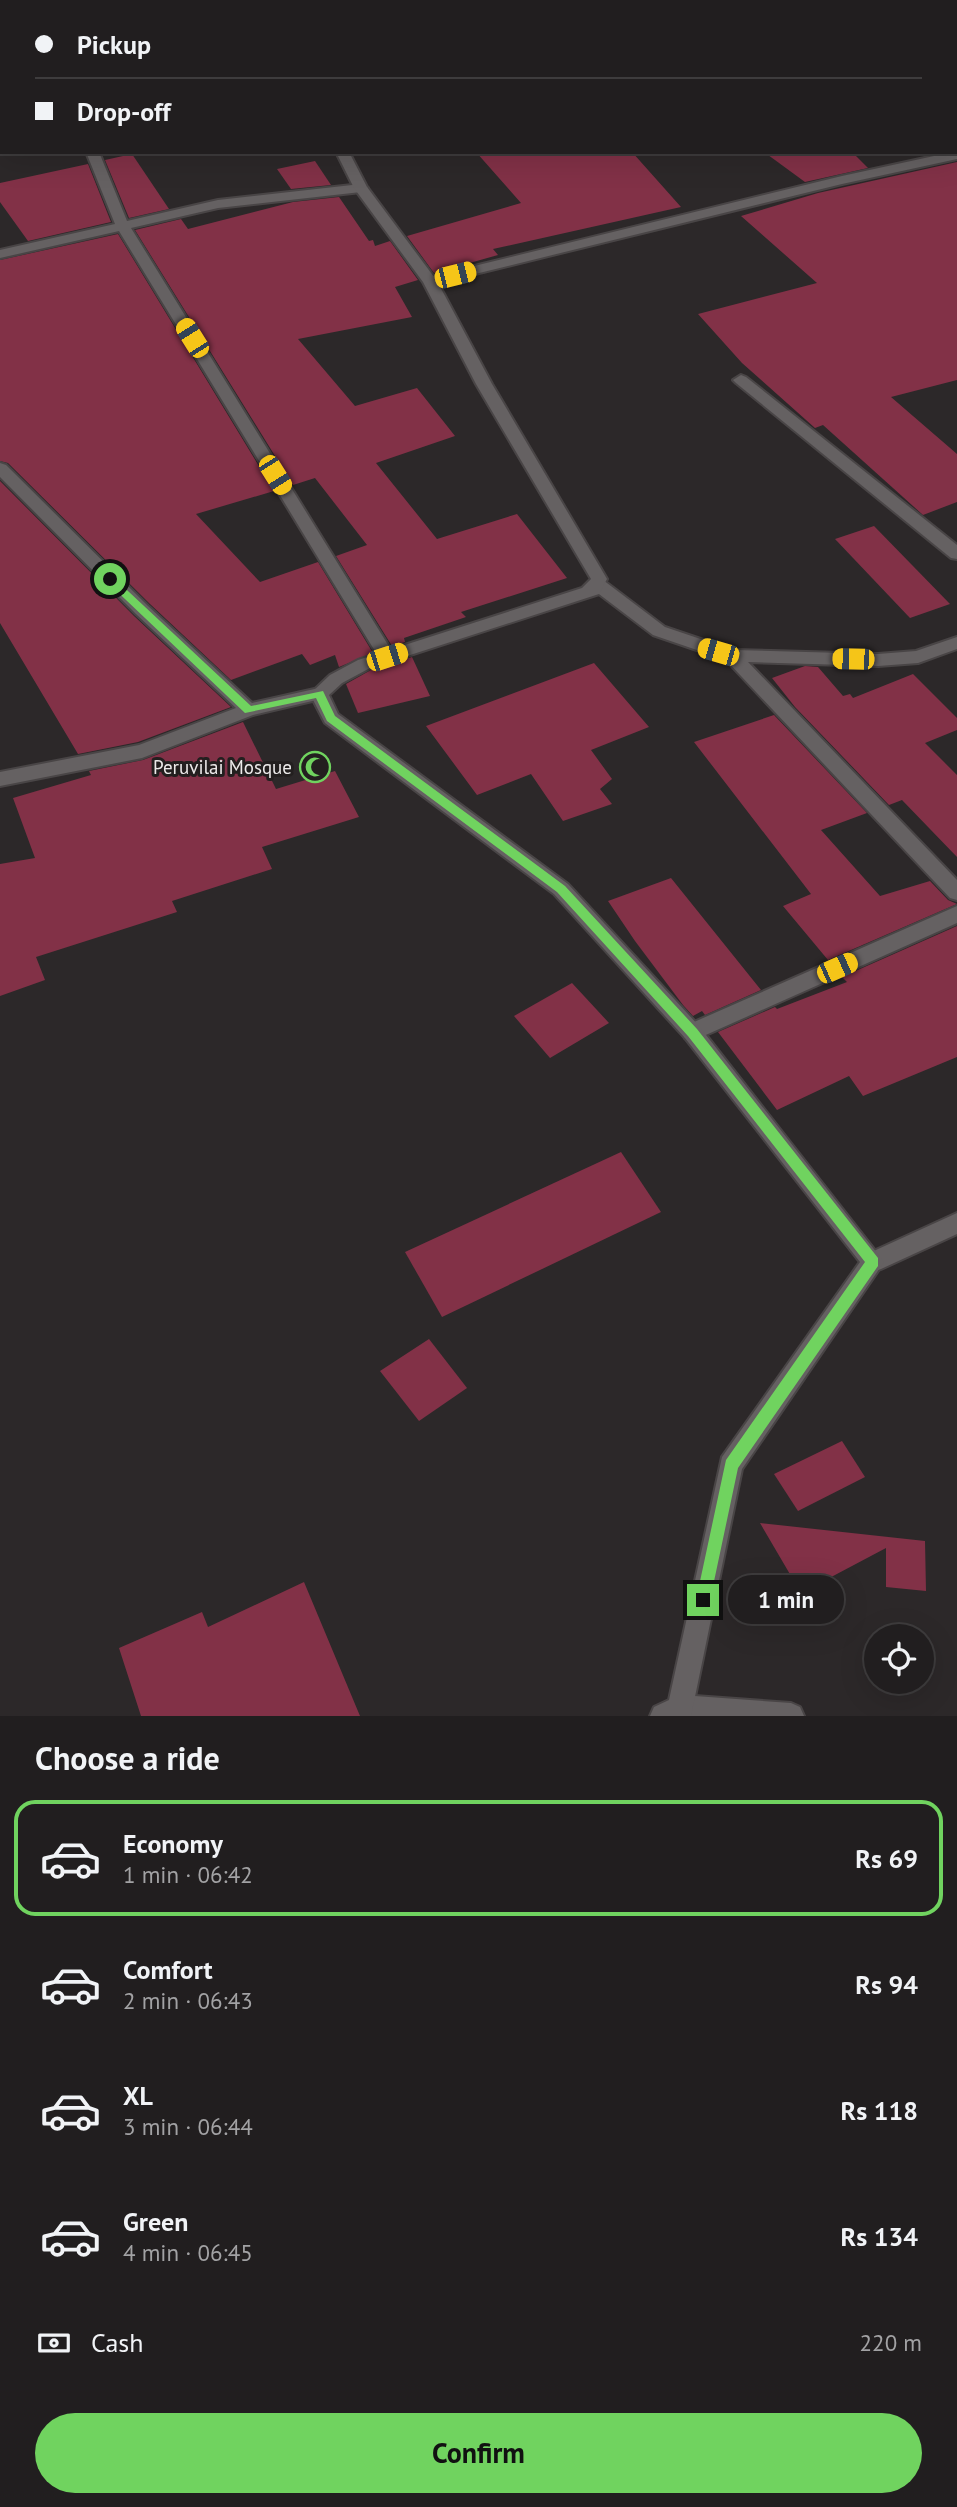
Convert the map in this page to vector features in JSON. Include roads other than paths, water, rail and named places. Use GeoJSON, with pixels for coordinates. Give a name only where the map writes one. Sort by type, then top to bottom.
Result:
{"type":"FeatureCollection","features":[{"type":"Feature","properties":{"kind":"street"},"geometry":{"type":"LineString","coordinates":[[93,154],[122,224],[387,657]]}},
{"type":"Feature","properties":{"kind":"street"},"geometry":{"type":"LineString","coordinates":[[0,779],[142,751],[249,710],[319,694],[337,679],[365,664],[588,593],[597,584],[598,576],[484,384],[430,281],[361,188],[343,154]]}},
{"type":"Feature","properties":{"kind":"street"},"geometry":{"type":"LineString","coordinates":[[430,281],[842,180],[957,155]]}},
{"type":"Feature","properties":{"kind":"street"},"geometry":{"type":"LineString","coordinates":[[0,254],[218,204],[361,188]]}},
{"type":"Feature","properties":{"kind":"street"},"geometry":{"type":"LineString","coordinates":[[741,380],[957,554]]}},
{"type":"Feature","properties":{"kind":"street"},"geometry":{"type":"LineString","coordinates":[[0,468],[142,610],[249,710]]}},
{"type":"Feature","properties":{"kind":"street"},"geometry":{"type":"LineString","coordinates":[[597,584],[659,631],[732,656],[878,660],[918,657],[957,643]]}},
{"type":"Feature","properties":{"kind":"street"},"geometry":{"type":"LineString","coordinates":[[732,656],[957,893]]}},
{"type":"Feature","properties":{"kind":"street"},"geometry":{"type":"LineString","coordinates":[[319,694],[331,718],[561,889],[692,1032],[873,1262]]}},
{"type":"Feature","properties":{"kind":"street"},"geometry":{"type":"LineString","coordinates":[[692,1032],[957,914]]}},
{"type":"Feature","properties":{"kind":"street"},"geometry":{"type":"LineString","coordinates":[[791,1716],[672,1712],[731,1465],[873,1262],[957,1223]]}},
{"type":"Feature","properties":{"kind":"place","name":"Peruvilai Mosque"},"geometry":{"type":"Point","coordinates":[315,767]}}]}
